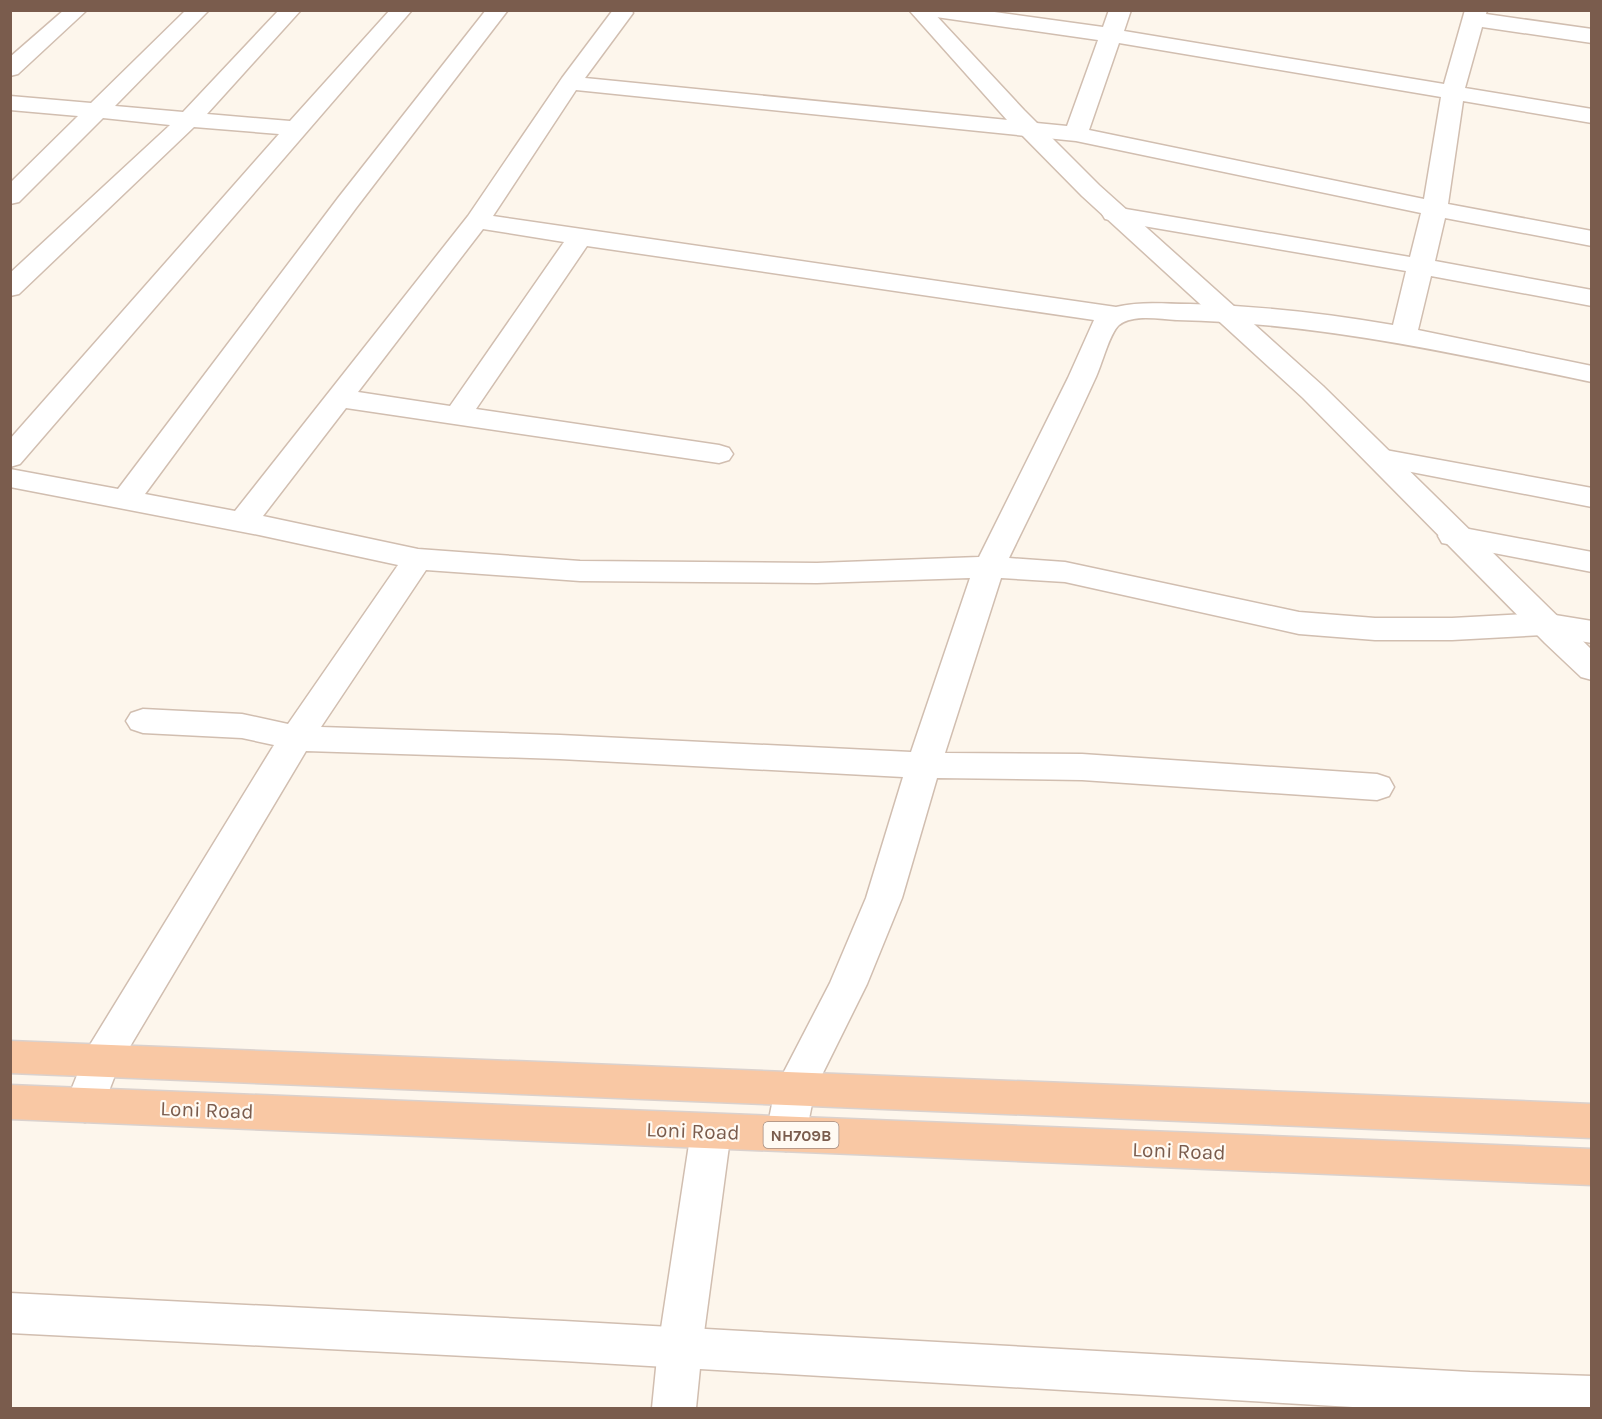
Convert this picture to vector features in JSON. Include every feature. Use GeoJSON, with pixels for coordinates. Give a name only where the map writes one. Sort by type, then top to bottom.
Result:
{"type":"FeatureCollection","features":[{"type":"Feature","properties":{"kind":"highway"},"geometry":{"type":"LineString","coordinates":[[10,1057],[1592,1121]]}},
{"type":"Feature","properties":{"kind":"highway","name":"Loni Road"},"geometry":{"type":"LineString","coordinates":[[10,1102],[1592,1167]]}},
{"type":"Feature","properties":{"kind":"street"},"geometry":{"type":"LineString","coordinates":[[10,69],[77,10]]}},
{"type":"Feature","properties":{"kind":"street"},"geometry":{"type":"LineString","coordinates":[[10,197],[199,10]]}},
{"type":"Feature","properties":{"kind":"street"},"geometry":{"type":"LineString","coordinates":[[10,288],[188,120],[291,10]]}},
{"type":"Feature","properties":{"kind":"street"},"geometry":{"type":"LineString","coordinates":[[10,458],[402,10]]}},
{"type":"Feature","properties":{"kind":"street"},"geometry":{"type":"LineString","coordinates":[[125,500],[347,203],[498,10]]}},
{"type":"Feature","properties":{"kind":"street"},"geometry":{"type":"LineString","coordinates":[[919,10],[1029,129],[1114,214],[1311,390],[1380,458],[1453,536],[1592,669]]}},
{"type":"Feature","properties":{"kind":"street"},"geometry":{"type":"LineString","coordinates":[[929,10],[1112,35],[1592,116]]}},
{"type":"Feature","properties":{"kind":"street"},"geometry":{"type":"LineString","coordinates":[[1076,134],[1120,10]]}},
{"type":"Feature","properties":{"kind":"street"},"geometry":{"type":"LineString","coordinates":[[242,522],[477,221],[570,83],[622,14]]}},
{"type":"Feature","properties":{"kind":"street"},"geometry":{"type":"LineString","coordinates":[[1403,336],[1435,208],[1453,91],[1474,15],[1592,36]]}},
{"type":"Feature","properties":{"kind":"street"},"geometry":{"type":"LineString","coordinates":[[570,83],[1076,134],[1307,183],[1592,239]]}},
{"type":"Feature","properties":{"kind":"street"},"geometry":{"type":"LineString","coordinates":[[10,103],[296,129]]}},
{"type":"Feature","properties":{"kind":"street"},"geometry":{"type":"LineString","coordinates":[[1114,214],[1592,298]]}},
{"type":"Feature","properties":{"kind":"street"},"geometry":{"type":"LineString","coordinates":[[477,221],[580,238],[1116,315],[1139,312],[1221,311],[1288,318],[1403,336],[1592,374]]}},
{"type":"Feature","properties":{"kind":"street"},"geometry":{"type":"LineString","coordinates":[[458,415],[580,238]]}},
{"type":"Feature","properties":{"kind":"street"},"geometry":{"type":"LineString","coordinates":[[786,1134],[795,1089],[848,984],[884,898],[924,765],[989,567],[1082,378],[1103,326],[1116,315]]}},
{"type":"Feature","properties":{"kind":"street"},"geometry":{"type":"LineString","coordinates":[[339,398],[719,454]]}},
{"type":"Feature","properties":{"kind":"street"},"geometry":{"type":"LineString","coordinates":[[1380,458],[1592,498]]}},
{"type":"Feature","properties":{"kind":"street"},"geometry":{"type":"LineString","coordinates":[[10,478],[242,522],[418,559],[580,571],[817,573],[989,567],[1065,572],[1299,623],[1375,629],[1543,624],[1592,632]]}},
{"type":"Feature","properties":{"kind":"street"},"geometry":{"type":"LineString","coordinates":[[1453,536],[1592,562]]}},
{"type":"Feature","properties":{"kind":"street"},"geometry":{"type":"LineString","coordinates":[[85,1105],[102,1060],[296,738],[418,559]]}},
{"type":"Feature","properties":{"kind":"street"},"geometry":{"type":"LineString","coordinates":[[143,722],[242,726],[296,738],[560,747],[924,765],[1082,767],[1377,787]]}},
{"type":"Feature","properties":{"kind":"street"},"geometry":{"type":"LineString","coordinates":[[674,1408],[680,1348],[711,1131]]}},
{"type":"Feature","properties":{"kind":"street"},"geometry":{"type":"LineString","coordinates":[[10,1313],[1470,1393],[1592,1397]]}}]}
